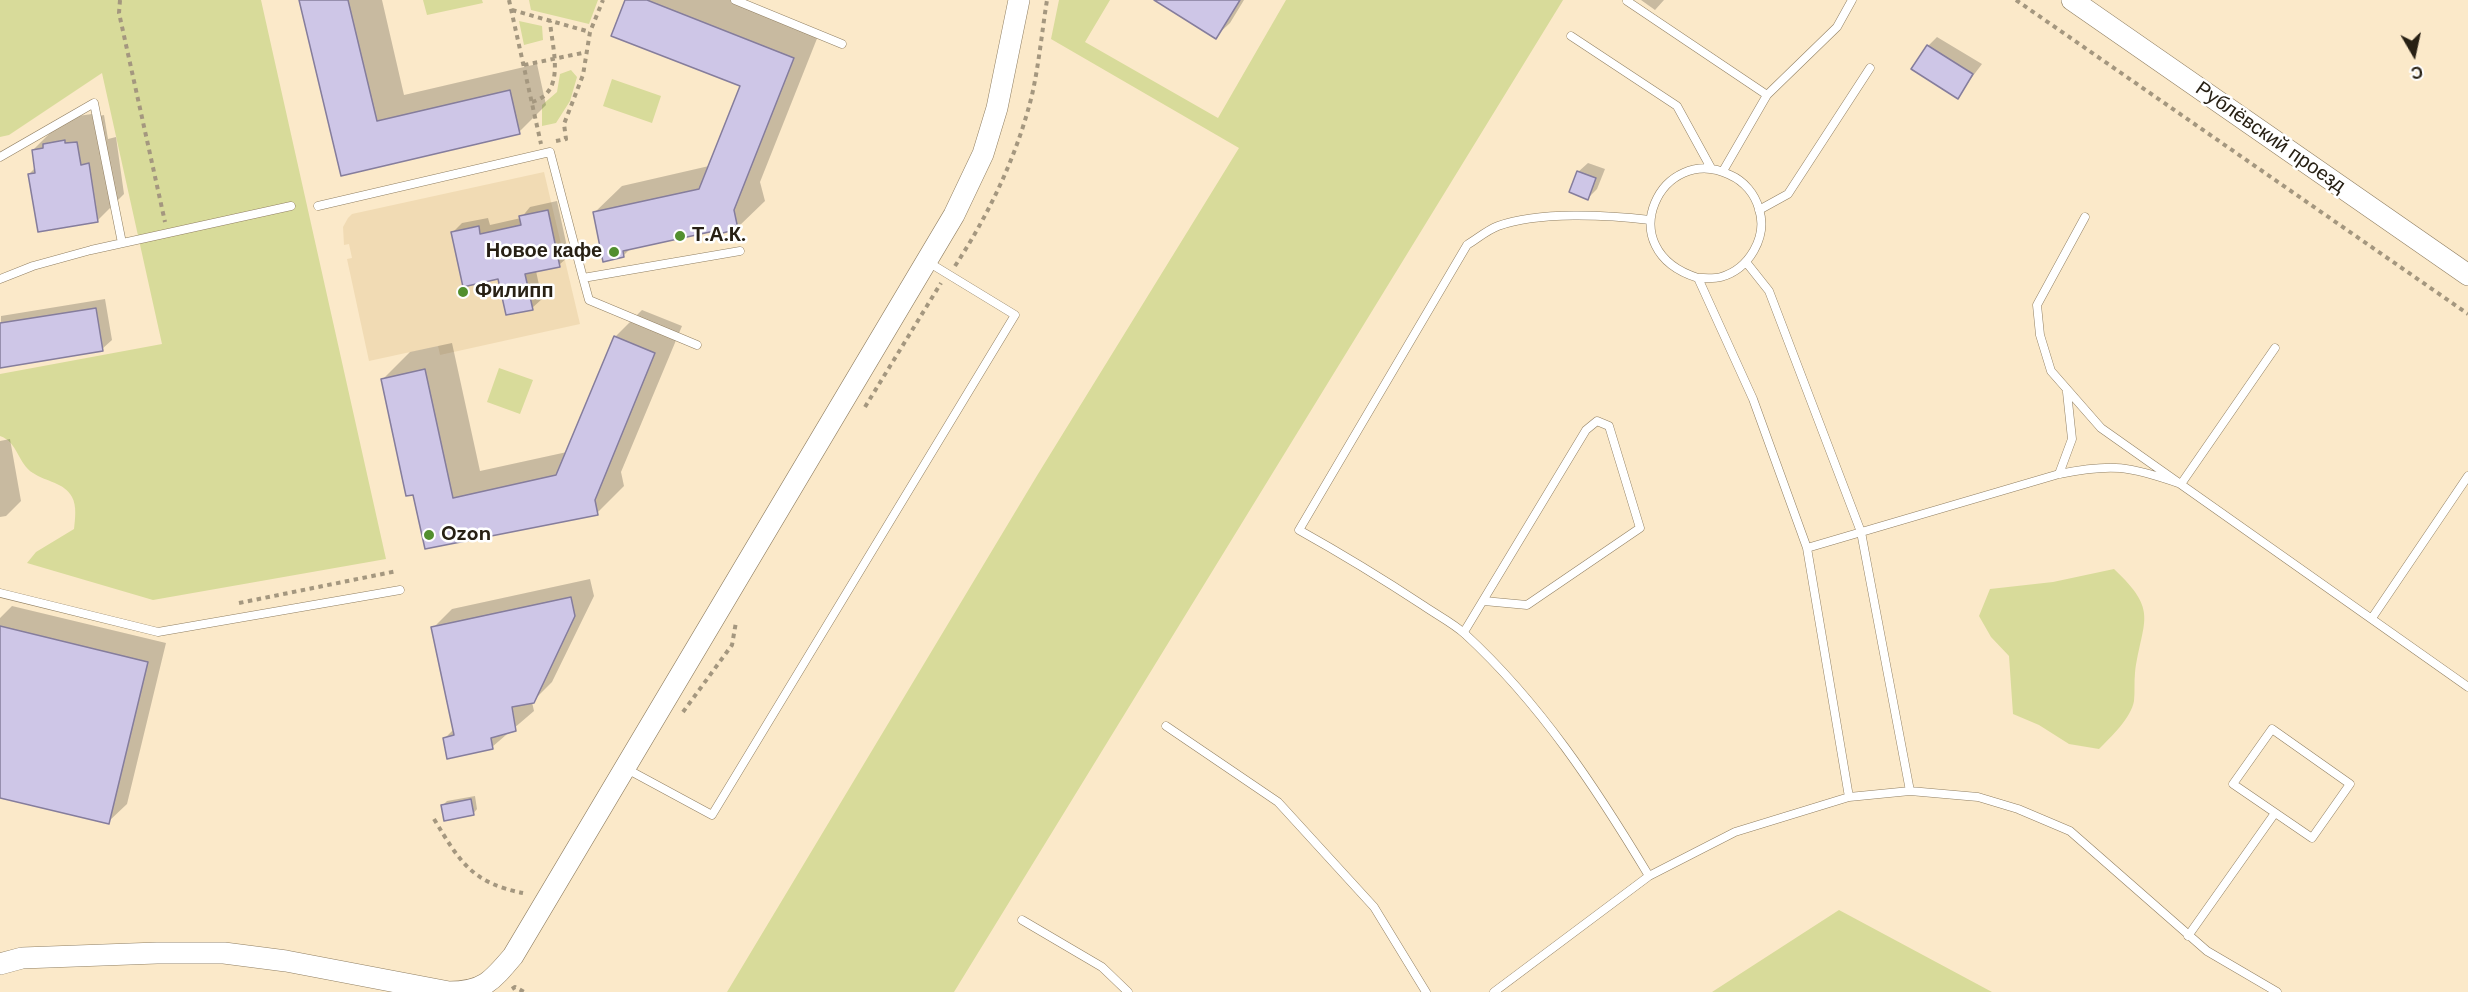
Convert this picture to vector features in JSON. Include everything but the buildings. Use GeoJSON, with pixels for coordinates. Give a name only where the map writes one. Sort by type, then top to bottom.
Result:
{"type":"FeatureCollection","features":[{"type":"Feature","properties":{"kind":"street"},"geometry":{"type":"LineString","coordinates":[[0,954],[22,958],[224,953],[286,961],[449,992],[469,992],[487,985],[513,956],[954,215],[983,154],[997,108],[1019,0]]}},
{"type":"Feature","properties":{"kind":"street","name":"Рублёвский проезд"},"geometry":{"type":"LineString","coordinates":[[2072,0],[2468,275]]}},
{"type":"Feature","properties":{"kind":"street"},"geometry":{"type":"LineString","coordinates":[[0,964],[22,958]]}},
{"type":"Feature","properties":{"kind":"lane"},"geometry":{"type":"LineString","coordinates":[[735,0],[842,44]]}},
{"type":"Feature","properties":{"kind":"lane"},"geometry":{"type":"LineString","coordinates":[[1723,171],[1767,94],[1837,27],[1852,0]]}},
{"type":"Feature","properties":{"kind":"lane"},"geometry":{"type":"LineString","coordinates":[[1627,1],[1767,94]]}},
{"type":"Feature","properties":{"kind":"lane"},"geometry":{"type":"LineString","coordinates":[[1571,36],[1677,106],[1711,168]]}},
{"type":"Feature","properties":{"kind":"lane"},"geometry":{"type":"LineString","coordinates":[[1759,210],[1788,194],[1870,68]]}},
{"type":"Feature","properties":{"kind":"lane"},"geometry":{"type":"LineString","coordinates":[[0,157],[94,103],[122,243]]}},
{"type":"Feature","properties":{"kind":"lane"},"geometry":{"type":"LineString","coordinates":[[318,206],[550,152],[589,300],[697,345]]}},
{"type":"Feature","properties":{"kind":"lane"},"geometry":{"type":"LineString","coordinates":[[1711,168],[1738,178],[1752,193],[1759,210],[1761,227],[1756,246],[1746,262],[1720,277],[1698,278],[1680,273],[1667,263],[1657,250],[1650,220],[1655,201],[1667,184],[1678,176],[1694,170],[1711,168]]}},
{"type":"Feature","properties":{"kind":"lane"},"geometry":{"type":"LineString","coordinates":[[0,277],[122,243],[291,206]]}},
{"type":"Feature","properties":{"kind":"lane"},"geometry":{"type":"LineString","coordinates":[[1649,876],[1601,796],[1563,742],[1518,688],[1464,632],[1382,577],[1299,530],[1467,246],[1498,226],[1533,219],[1608,215],[1650,220]]}},
{"type":"Feature","properties":{"kind":"lane"},"geometry":{"type":"LineString","coordinates":[[2085,217],[2037,305],[2040,335],[2051,371],[2067,392],[2101,428],[2468,687]]}},
{"type":"Feature","properties":{"kind":"lane"},"geometry":{"type":"LineString","coordinates":[[583,278],[740,251]]}},
{"type":"Feature","properties":{"kind":"lane"},"geometry":{"type":"LineString","coordinates":[[624,768],[712,815],[1016,315],[927,261]]}},
{"type":"Feature","properties":{"kind":"lane"},"geometry":{"type":"LineString","coordinates":[[1746,262],[1769,291],[1862,532],[1910,791]]}},
{"type":"Feature","properties":{"kind":"lane"},"geometry":{"type":"LineString","coordinates":[[1698,278],[1753,399],[1807,548],[1850,797]]}},
{"type":"Feature","properties":{"kind":"lane"},"geometry":{"type":"LineString","coordinates":[[2181,484],[2275,348]]}},
{"type":"Feature","properties":{"kind":"lane"},"geometry":{"type":"LineString","coordinates":[[2059,474],[2072,439],[2067,392]]}},
{"type":"Feature","properties":{"kind":"lane"},"geometry":{"type":"LineString","coordinates":[[1464,632],[1586,430],[1597,421],[1609,426],[1640,528],[1527,605],[1484,602]]}},
{"type":"Feature","properties":{"kind":"lane"},"geometry":{"type":"LineString","coordinates":[[1807,548],[2059,474],[2095,467],[2133,468],[2181,484]]}},
{"type":"Feature","properties":{"kind":"lane"},"geometry":{"type":"LineString","coordinates":[[2372,618],[2468,476]]}},
{"type":"Feature","properties":{"kind":"lane"},"geometry":{"type":"LineString","coordinates":[[0,593],[159,632],[400,590]]}},
{"type":"Feature","properties":{"kind":"lane"},"geometry":{"type":"LineString","coordinates":[[1166,726],[1285,809],[1374,907],[1426,992]]}},
{"type":"Feature","properties":{"kind":"lane"},"geometry":{"type":"LineString","coordinates":[[2272,729],[2350,784],[2312,838],[2275,813],[2234,784],[2272,729]]}},
{"type":"Feature","properties":{"kind":"lane"},"geometry":{"type":"LineString","coordinates":[[1494,992],[1649,876],[1736,832],[1850,797],[1910,791],[1978,797],[2018,809],[2070,831],[2188,936],[2217,957],[2277,992]]}},
{"type":"Feature","properties":{"kind":"lane"},"geometry":{"type":"LineString","coordinates":[[2188,936],[2275,813]]}},
{"type":"Feature","properties":{"kind":"lane"},"geometry":{"type":"LineString","coordinates":[[1022,920],[1102,967],[1128,992]]}},
{"type":"Feature","properties":{"kind":"path"},"geometry":{"type":"LineString","coordinates":[[120,0],[119,14],[167,233]]}},
{"type":"Feature","properties":{"kind":"path"},"geometry":{"type":"LineString","coordinates":[[509,0],[541,145],[566,139],[564,124],[583,75],[590,32],[603,0]]}},
{"type":"Feature","properties":{"kind":"path"},"geometry":{"type":"LineString","coordinates":[[2016,0],[2468,314]]}},
{"type":"Feature","properties":{"kind":"path"},"geometry":{"type":"LineString","coordinates":[[512,10],[590,32]]}},
{"type":"Feature","properties":{"kind":"path"},"geometry":{"type":"LineString","coordinates":[[532,102],[543,98],[552,89],[553,59],[550,21]]}},
{"type":"Feature","properties":{"kind":"path"},"geometry":{"type":"LineString","coordinates":[[524,65],[587,52]]}},
{"type":"Feature","properties":{"kind":"path"},"geometry":{"type":"LineString","coordinates":[[231,604],[397,571]]}},
{"type":"Feature","properties":{"kind":"path"},"geometry":{"type":"LineString","coordinates":[[434,819],[458,859],[472,874],[499,888],[523,893]]}},
{"type":"Feature","properties":{"kind":"path"},"geometry":{"type":"LineString","coordinates":[[515,987],[524,992]]}},
{"type":"Feature","properties":{"kind":"shaded area","name":"Филипп"},"geometry":{"type":"Polygon","coordinates":[[[544,172],[580,324],[440,355],[438,346],[369,361],[347,259],[352,258],[349,244],[344,245],[343,227],[348,218],[352,214],[544,172]]]}},
{"type":"Feature","properties":{"kind":"green space"},"geometry":{"type":"Polygon","coordinates":[[[0,0],[261,0],[386,559],[153,600],[27,563],[36,552],[74,529],[75,504],[69,492],[64,488],[28,469],[11,443],[0,436],[0,374],[162,344],[102,73],[9,135],[0,137],[0,0]]]}},
{"type":"Feature","properties":{"kind":"green space"},"geometry":{"type":"Polygon","coordinates":[[[423,0],[482,0],[483,3],[427,15],[423,0]]]}},
{"type":"Feature","properties":{"kind":"green space"},"geometry":{"type":"Polygon","coordinates":[[[529,0],[598,0],[589,24],[531,10],[529,0]]]}},
{"type":"Feature","properties":{"kind":"green space"},"geometry":{"type":"Polygon","coordinates":[[[1059,0],[1110,0],[1085,42],[1218,118],[1286,0],[1563,0],[954,992],[727,992],[1038,474],[1239,148],[1051,39],[1059,0]]]}},
{"type":"Feature","properties":{"kind":"green space"},"geometry":{"type":"Polygon","coordinates":[[[519,21],[542,26],[543,40],[524,45],[519,21]]]}},
{"type":"Feature","properties":{"kind":"green space"},"geometry":{"type":"Polygon","coordinates":[[[571,70],[577,77],[570,101],[556,123],[542,126],[542,105],[557,92],[560,74],[571,70]]]}},
{"type":"Feature","properties":{"kind":"green space"},"geometry":{"type":"Polygon","coordinates":[[[612,79],[661,96],[652,123],[603,106],[612,79]]]}},
{"type":"Feature","properties":{"kind":"green space"},"geometry":{"type":"Polygon","coordinates":[[[499,368],[533,380],[520,414],[487,402],[499,368]]]}},
{"type":"Feature","properties":{"kind":"green space"},"geometry":{"type":"Polygon","coordinates":[[[2114,569],[2138,596],[2143,607],[2144,628],[2135,673],[2134,701],[2125,720],[2099,749],[2069,744],[2039,725],[2013,714],[2009,656],[1991,637],[1979,616],[1990,589],[2053,582],[2114,569]]]}},
{"type":"Feature","properties":{"kind":"green space"},"geometry":{"type":"Polygon","coordinates":[[[1839,910],[1992,992],[1712,992],[1839,910]]]}},
{"type":"Feature","properties":{"kind":"place","name":"Т.А.К."},"geometry":{"type":"Point","coordinates":[680,236]}},
{"type":"Feature","properties":{"kind":"place","name":"Новое кафе"},"geometry":{"type":"Point","coordinates":[614,252]}},
{"type":"Feature","properties":{"kind":"place","name":"Филипп"},"geometry":{"type":"Point","coordinates":[463,292]}},
{"type":"Feature","properties":{"kind":"place","name":"Ozon"},"geometry":{"type":"Point","coordinates":[429,535]}}]}
